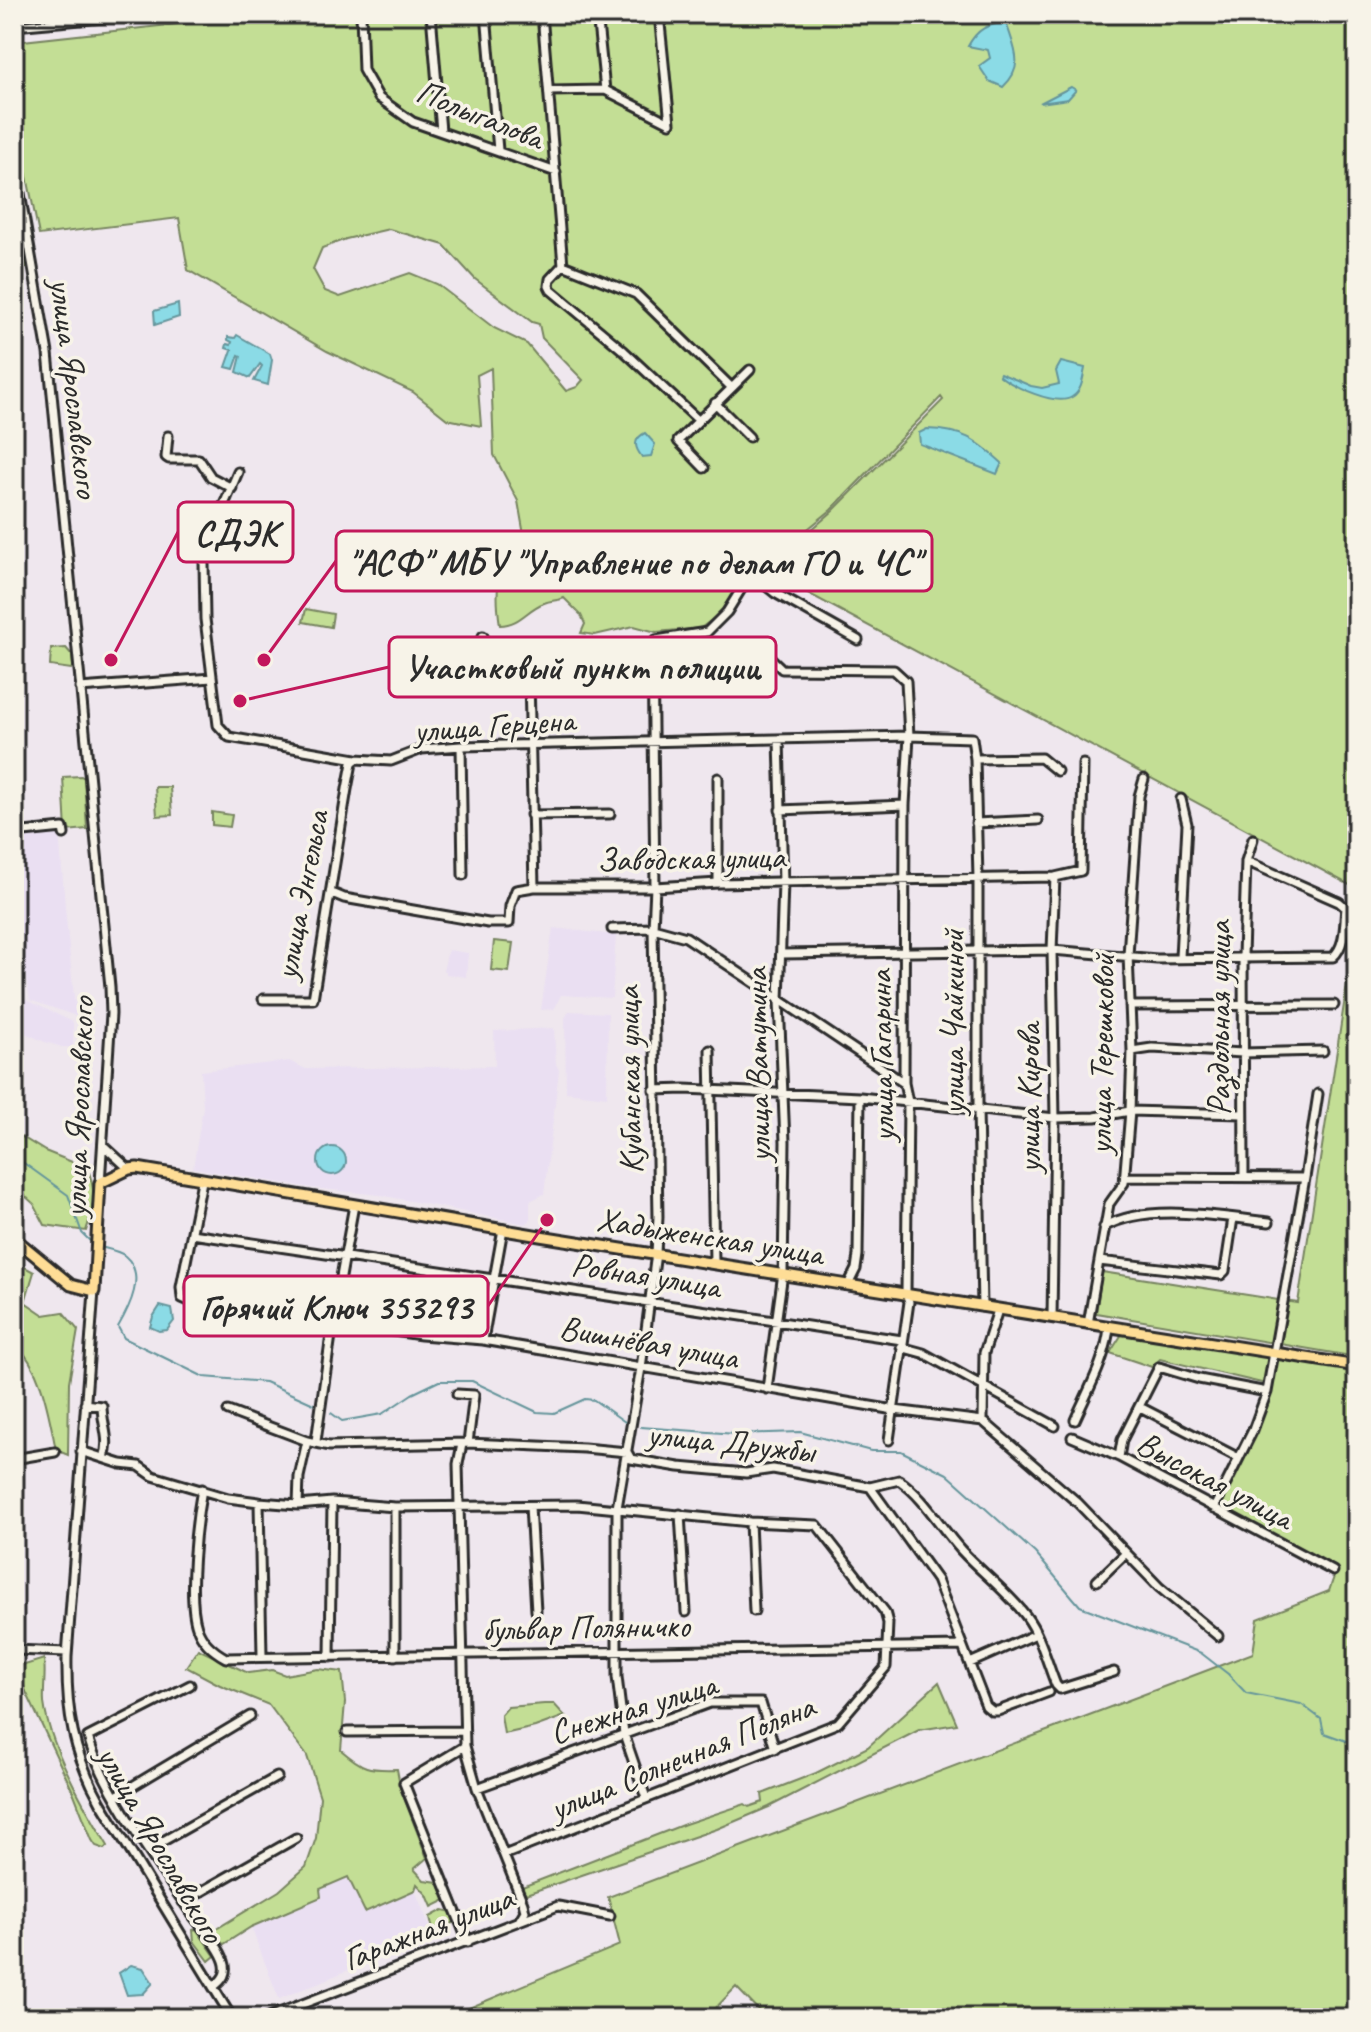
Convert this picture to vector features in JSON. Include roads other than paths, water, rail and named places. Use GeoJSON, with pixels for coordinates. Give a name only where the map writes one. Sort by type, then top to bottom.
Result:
{"type":"FeatureCollection","features":[{"type":"Feature","properties":{"kind":"main road","name":"Хадыженская улица"},"geometry":{"type":"LineString","coordinates":[[129,1169],[1357,1366]]}},
{"type":"Feature","properties":{"kind":"main road"},"geometry":{"type":"LineString","coordinates":[[100,1183],[129,1169]]}},
{"type":"Feature","properties":{"kind":"main road","name":"улица Ярославского"},"geometry":{"type":"LineString","coordinates":[[94,1291],[100,1183]]}},
{"type":"Feature","properties":{"kind":"main road"},"geometry":{"type":"LineString","coordinates":[[14,1238],[71,1285],[94,1291]]}},
{"type":"Feature","properties":{"kind":"street"},"geometry":{"type":"LineString","coordinates":[[14,26],[148,14]]}},
{"type":"Feature","properties":{"kind":"street","name":"Полыгалова"},"geometry":{"type":"LineString","coordinates":[[361,14],[363,70],[379,98],[413,122],[556,172]]}},
{"type":"Feature","properties":{"kind":"street"},"geometry":{"type":"LineString","coordinates":[[431,14],[441,131]]}},
{"type":"Feature","properties":{"kind":"street"},"geometry":{"type":"LineString","coordinates":[[486,14],[498,150]]}},
{"type":"Feature","properties":{"kind":"street"},"geometry":{"type":"LineString","coordinates":[[542,14],[563,265],[550,279],[549,286],[698,420]]}},
{"type":"Feature","properties":{"kind":"street"},"geometry":{"type":"LineString","coordinates":[[597,14],[605,90]]}},
{"type":"Feature","properties":{"kind":"street"},"geometry":{"type":"LineString","coordinates":[[549,91],[605,90],[670,123],[659,14]]}},
{"type":"Feature","properties":{"kind":"street","name":"улица Ярославского"},"geometry":{"type":"LineString","coordinates":[[14,159],[48,353],[69,546],[111,1014],[100,1183]]}},
{"type":"Feature","properties":{"kind":"street"},"geometry":{"type":"LineString","coordinates":[[563,265],[636,294],[731,387]]}},
{"type":"Feature","properties":{"kind":"street"},"geometry":{"type":"LineString","coordinates":[[704,468],[678,441],[750,370]]}},
{"type":"Feature","properties":{"kind":"street"},"geometry":{"type":"LineString","coordinates":[[715,403],[749,437]]}},
{"type":"Feature","properties":{"kind":"street"},"geometry":{"type":"LineString","coordinates":[[168,436],[166,457],[199,459],[211,477],[232,488]]}},
{"type":"Feature","properties":{"kind":"street","name":"улица Герцена"},"geometry":{"type":"LineString","coordinates":[[238,472],[208,542],[204,562],[205,619],[218,725],[229,737],[356,759],[391,761],[422,749],[461,746],[909,736],[972,738]]}},
{"type":"Feature","properties":{"kind":"street","name":"Кубанская улица"},"geometry":{"type":"LineString","coordinates":[[646,1798],[624,1734],[617,1677],[617,1508],[651,1302],[658,1217],[654,1090],[652,647],[656,640],[707,632],[727,612],[743,586],[755,577],[775,593],[858,640]]}},
{"type":"Feature","properties":{"kind":"street"},"geometry":{"type":"LineString","coordinates":[[483,636],[488,669],[493,673],[529,679]]}},
{"type":"Feature","properties":{"kind":"street","name":"улица Гагарина"},"geometry":{"type":"LineString","coordinates":[[761,649],[782,669],[894,670],[906,681],[909,736],[905,805],[904,1083],[908,1102],[906,1293],[909,1302],[889,1440]]}},
{"type":"Feature","properties":{"kind":"street"},"geometry":{"type":"LineString","coordinates":[[332,893],[344,898],[488,923],[509,923],[510,906],[516,890],[534,887],[529,679],[532,675],[744,672]]}},
{"type":"Feature","properties":{"kind":"street"},"geometry":{"type":"LineString","coordinates":[[80,688],[212,678]]}},
{"type":"Feature","properties":{"kind":"street","name":"улица Чайкиной"},"geometry":{"type":"LineString","coordinates":[[972,738],[978,879],[982,1307]]}},
{"type":"Feature","properties":{"kind":"street","name":"улица Ватутина"},"geometry":{"type":"LineString","coordinates":[[767,1389],[783,1273],[785,1142],[779,1001],[783,882],[779,739]]}},
{"type":"Feature","properties":{"kind":"street"},"geometry":{"type":"LineString","coordinates":[[461,746],[463,875]]}},
{"type":"Feature","properties":{"kind":"street"},"geometry":{"type":"LineString","coordinates":[[975,759],[1041,758],[1057,771]]}},
{"type":"Feature","properties":{"kind":"street","name":"улица Энгельса"},"geometry":{"type":"LineString","coordinates":[[263,999],[313,999],[343,813],[352,763],[356,759]]}},
{"type":"Feature","properties":{"kind":"street","name":"Заводская улица"},"geometry":{"type":"LineString","coordinates":[[534,887],[1055,877],[1081,871],[1083,764]]}},
{"type":"Feature","properties":{"kind":"street"},"geometry":{"type":"LineString","coordinates":[[718,778],[718,883]]}},
{"type":"Feature","properties":{"kind":"street","name":"улица Терешковой"},"geometry":{"type":"LineString","coordinates":[[1088,1324],[1109,1204],[1125,1177],[1132,1051],[1128,955],[1139,796],[1144,779]]}},
{"type":"Feature","properties":{"kind":"street"},"geometry":{"type":"LineString","coordinates":[[1180,957],[1187,824],[1181,799]]}},
{"type":"Feature","properties":{"kind":"street"},"geometry":{"type":"LineString","coordinates":[[780,810],[905,805]]}},
{"type":"Feature","properties":{"kind":"street"},"geometry":{"type":"LineString","coordinates":[[531,815],[610,814]]}},
{"type":"Feature","properties":{"kind":"street"},"geometry":{"type":"LineString","coordinates":[[976,823],[1038,820]]}},
{"type":"Feature","properties":{"kind":"street"},"geometry":{"type":"LineString","coordinates":[[14,833],[63,828],[64,834]]}},
{"type":"Feature","properties":{"kind":"street","name":"Раздольная улица"},"geometry":{"type":"LineString","coordinates":[[1244,1177],[1243,956],[1246,861],[1253,839]]}},
{"type":"Feature","properties":{"kind":"street"},"geometry":{"type":"LineString","coordinates":[[782,954],[1052,950],[1157,959],[1333,957],[1341,947],[1346,908],[1339,902],[1246,861]]}},
{"type":"Feature","properties":{"kind":"street","name":"улица Кирова"},"geometry":{"type":"LineString","coordinates":[[1052,1318],[1055,1118],[1052,950],[1055,877]]}},
{"type":"Feature","properties":{"kind":"street","name":"Заводская улица"},"geometry":{"type":"LineString","coordinates":[[612,929],[653,928],[686,937],[904,1083]]}},
{"type":"Feature","properties":{"kind":"street"},"geometry":{"type":"LineString","coordinates":[[1130,1006],[1334,1005]]}},
{"type":"Feature","properties":{"kind":"street"},"geometry":{"type":"LineString","coordinates":[[1132,1051],[1152,1048],[1243,1053],[1323,1051]]}},
{"type":"Feature","properties":{"kind":"street"},"geometry":{"type":"LineString","coordinates":[[710,1050],[714,1262]]}},
{"type":"Feature","properties":{"kind":"street"},"geometry":{"type":"LineString","coordinates":[[654,1090],[860,1097],[1055,1118],[1095,1117],[1130,1111],[1242,1114]]}},
{"type":"Feature","properties":{"kind":"street"},"geometry":{"type":"LineString","coordinates":[[1214,1508],[1253,1430],[1279,1355],[1318,1094]]}},
{"type":"Feature","properties":{"kind":"street"},"geometry":{"type":"LineString","coordinates":[[848,1285],[856,1269],[858,1255],[860,1097]]}},
{"type":"Feature","properties":{"kind":"street"},"geometry":{"type":"LineString","coordinates":[[103,1145],[129,1169]]}},
{"type":"Feature","properties":{"kind":"street"},"geometry":{"type":"LineString","coordinates":[[1125,1177],[1305,1178]]}},
{"type":"Feature","properties":{"kind":"street"},"geometry":{"type":"LineString","coordinates":[[192,1234],[202,1181]]}},
{"type":"Feature","properties":{"kind":"street"},"geometry":{"type":"LineString","coordinates":[[316,1441],[354,1205]]}},
{"type":"Feature","properties":{"kind":"street"},"geometry":{"type":"LineString","coordinates":[[1104,1227],[1142,1214],[1269,1222]]}},
{"type":"Feature","properties":{"kind":"street"},"geometry":{"type":"LineString","coordinates":[[1099,1261],[1221,1275],[1225,1271],[1233,1218]]}},
{"type":"Feature","properties":{"kind":"street"},"geometry":{"type":"LineString","coordinates":[[483,1340],[503,1229]]}},
{"type":"Feature","properties":{"kind":"street","name":"Ровная улица"},"geometry":{"type":"LineString","coordinates":[[192,1234],[496,1277],[902,1343],[1055,1426]]}},
{"type":"Feature","properties":{"kind":"street","name":"Вишнёвая улица"},"geometry":{"type":"LineString","coordinates":[[192,1234],[181,1287],[182,1298],[421,1335],[483,1340],[894,1410],[983,1421]]}},
{"type":"Feature","properties":{"kind":"street","name":"улица Ярославского"},"geometry":{"type":"LineString","coordinates":[[94,1291],[67,1652],[66,1687],[72,1734],[88,1780],[232,2018]]}},
{"type":"Feature","properties":{"kind":"street"},"geometry":{"type":"LineString","coordinates":[[998,1310],[984,1353],[983,1421],[1078,1503],[1159,1587],[1218,1636]]}},
{"type":"Feature","properties":{"kind":"street"},"geometry":{"type":"LineString","coordinates":[[1075,1420],[1100,1364],[1109,1327]]}},
{"type":"Feature","properties":{"kind":"street"},"geometry":{"type":"LineString","coordinates":[[1119,1457],[1122,1440],[1159,1367],[1199,1379],[1267,1392]]}},
{"type":"Feature","properties":{"kind":"street"},"geometry":{"type":"LineString","coordinates":[[457,1394],[474,1395],[458,1464],[465,1746],[477,1788],[525,1911],[519,1921]]}},
{"type":"Feature","properties":{"kind":"street"},"geometry":{"type":"LineString","coordinates":[[85,1404],[102,1406],[107,1433],[104,1458]]}},
{"type":"Feature","properties":{"kind":"street"},"geometry":{"type":"LineString","coordinates":[[1140,1407],[1239,1458]]}},
{"type":"Feature","properties":{"kind":"street","name":"улица Дружбы"},"geometry":{"type":"LineString","coordinates":[[228,1411],[307,1441],[329,1446],[392,1443],[584,1448],[627,1452],[631,1459],[679,1467],[746,1473],[773,1469],[870,1487],[899,1480],[917,1492],[935,1521],[1026,1616],[1060,1689],[1114,1672]]}},
{"type":"Feature","properties":{"kind":"street","name":"Высокая улица"},"geometry":{"type":"LineString","coordinates":[[1072,1437],[1119,1457],[1333,1571]]}},
{"type":"Feature","properties":{"kind":"street"},"geometry":{"type":"LineString","coordinates":[[298,1505],[299,1477],[307,1441]]}},
{"type":"Feature","properties":{"kind":"street"},"geometry":{"type":"LineString","coordinates":[[81,1451],[121,1464],[139,1466],[153,1476],[228,1498],[259,1502],[298,1505],[332,1502],[395,1507],[577,1505],[750,1522],[817,1525],[885,1612],[888,1649]]}},
{"type":"Feature","properties":{"kind":"street"},"geometry":{"type":"LineString","coordinates":[[14,1459],[55,1452]]}},
{"type":"Feature","properties":{"kind":"street"},"geometry":{"type":"LineString","coordinates":[[870,1487],[937,1580],[986,1706],[992,1711],[1049,1692]]}},
{"type":"Feature","properties":{"kind":"street","name":"бульвар Поляничко"},"geometry":{"type":"LineString","coordinates":[[202,1489],[196,1522],[194,1602],[197,1627],[214,1651],[226,1658],[961,1646]]}},
{"type":"Feature","properties":{"kind":"street"},"geometry":{"type":"LineString","coordinates":[[259,1502],[262,1656]]}},
{"type":"Feature","properties":{"kind":"street"},"geometry":{"type":"LineString","coordinates":[[330,1657],[332,1502]]}},
{"type":"Feature","properties":{"kind":"street"},"geometry":{"type":"LineString","coordinates":[[530,1506],[536,1611]]}},
{"type":"Feature","properties":{"kind":"street"},"geometry":{"type":"LineString","coordinates":[[395,1507],[395,1656]]}},
{"type":"Feature","properties":{"kind":"street"},"geometry":{"type":"LineString","coordinates":[[680,1514],[686,1612]]}},
{"type":"Feature","properties":{"kind":"street"},"geometry":{"type":"LineString","coordinates":[[750,1522],[754,1611]]}},
{"type":"Feature","properties":{"kind":"street"},"geometry":{"type":"LineString","coordinates":[[1097,1581],[1125,1554]]}},
{"type":"Feature","properties":{"kind":"street"},"geometry":{"type":"LineString","coordinates":[[970,1663],[1036,1634]]}},
{"type":"Feature","properties":{"kind":"street","name":"улица Солнечная Поляна"},"geometry":{"type":"LineString","coordinates":[[504,1855],[838,1723],[886,1667],[888,1649]]}},
{"type":"Feature","properties":{"kind":"street"},"geometry":{"type":"LineString","coordinates":[[14,1650],[67,1652]]}},
{"type":"Feature","properties":{"kind":"street"},"geometry":{"type":"LineString","coordinates":[[190,1685],[88,1737],[116,1796],[183,1902],[223,1958],[225,1974],[222,1981],[213,1987]]}},
{"type":"Feature","properties":{"kind":"street","name":"Снежная улица"},"geometry":{"type":"LineString","coordinates":[[477,1788],[710,1703],[761,1703],[775,1749]]}},
{"type":"Feature","properties":{"kind":"street"},"geometry":{"type":"LineString","coordinates":[[116,1796],[250,1716]]}},
{"type":"Feature","properties":{"kind":"street"},"geometry":{"type":"LineString","coordinates":[[347,1732],[464,1731]]}},
{"type":"Feature","properties":{"kind":"street"},"geometry":{"type":"LineString","coordinates":[[465,1746],[404,1783],[468,1942]]}},
{"type":"Feature","properties":{"kind":"street"},"geometry":{"type":"LineString","coordinates":[[149,1849],[277,1777]]}},
{"type":"Feature","properties":{"kind":"street"},"geometry":{"type":"LineString","coordinates":[[183,1902],[296,1838]]}},
{"type":"Feature","properties":{"kind":"street","name":"Гаражная улица"},"geometry":{"type":"LineString","coordinates":[[266,2018],[558,1906],[610,1916]]}},
{"type":"Feature","properties":{"kind":"water"},"geometry":{"type":"Polygon","coordinates":[[[1006,22],[1015,48],[1016,64],[1003,87],[989,81],[979,66],[990,58],[988,50],[968,46],[984,28],[1006,22]]]}},
{"type":"Feature","properties":{"kind":"water"},"geometry":{"type":"Polygon","coordinates":[[[1071,87],[1076,90],[1068,99],[1040,103],[1071,87]]]}},
{"type":"Feature","properties":{"kind":"water"},"geometry":{"type":"Polygon","coordinates":[[[178,304],[179,317],[155,325],[154,311],[178,304]]]}},
{"type":"Feature","properties":{"kind":"water"},"geometry":{"type":"Polygon","coordinates":[[[237,335],[270,354],[268,385],[254,381],[262,366],[260,364],[250,378],[237,372],[239,355],[234,369],[226,367],[232,350],[226,348],[232,342],[228,337],[235,338],[237,335]]]}},
{"type":"Feature","properties":{"kind":"water"},"geometry":{"type":"Polygon","coordinates":[[[1061,362],[1085,368],[1078,391],[1065,399],[1034,394],[999,375],[1042,388],[1059,384],[1056,371],[1061,362]]]}},
{"type":"Feature","properties":{"kind":"water"},"geometry":{"type":"Polygon","coordinates":[[[927,429],[950,431],[976,442],[1002,463],[997,474],[920,444],[919,433],[927,429]]]}},
{"type":"Feature","properties":{"kind":"water"},"geometry":{"type":"Polygon","coordinates":[[[645,433],[655,444],[651,456],[642,457],[636,444],[645,433]]]}},
{"type":"Feature","properties":{"kind":"water"},"geometry":{"type":"Polygon","coordinates":[[[332,1147],[342,1151],[346,1161],[342,1171],[332,1175],[322,1171],[318,1161],[322,1151],[332,1147]]]}},
{"type":"Feature","properties":{"kind":"water"},"geometry":{"type":"Polygon","coordinates":[[[160,1306],[172,1309],[174,1321],[167,1330],[159,1331],[150,1327],[160,1306]]]}},
{"type":"Feature","properties":{"kind":"water"},"geometry":{"type":"Polygon","coordinates":[[[131,1965],[143,1968],[153,1983],[143,1994],[127,1995],[119,1973],[131,1965]]]}},
{"type":"Feature","properties":{"kind":"waterway"},"geometry":{"type":"LineString","coordinates":[[14,1156],[68,1195],[82,1233],[94,1245]]}},
{"type":"Feature","properties":{"kind":"waterway"},"geometry":{"type":"LineString","coordinates":[[100,1247],[125,1256],[135,1272],[134,1291],[118,1327],[124,1338],[204,1377],[265,1382],[316,1405]]}},
{"type":"Feature","properties":{"kind":"waterway"},"geometry":{"type":"LineString","coordinates":[[331,1413],[342,1421],[382,1414],[439,1381],[472,1381],[537,1412],[554,1413],[585,1399],[594,1400],[625,1422]]}},
{"type":"Feature","properties":{"kind":"waterway"},"geometry":{"type":"LineString","coordinates":[[641,1427],[736,1434],[800,1432],[871,1451],[901,1451],[947,1474],[1035,1553],[1080,1606],[1201,1653],[1246,1693],[1301,1704],[1321,1719],[1324,1733],[1349,1742],[1357,1751]]}},
{"type":"Feature","properties":{"kind":"waterway"},"geometry":{"type":"LineString","coordinates":[[1357,1759],[1354,1768],[1357,1769]]}},
{"type":"Feature","properties":{"kind":"place","name":"СДЭК"},"geometry":{"type":"Point","coordinates":[111,660]}},
{"type":"Feature","properties":{"kind":"place","name":"\"АСФ\" МБУ \"Управление по делам ГО и ЧС\""},"geometry":{"type":"Point","coordinates":[264,660]}},
{"type":"Feature","properties":{"kind":"place","name":"Участковый пункт полиции"},"geometry":{"type":"Point","coordinates":[240,701]}},
{"type":"Feature","properties":{"kind":"place","name":"Горячий Ключ 353293"},"geometry":{"type":"Point","coordinates":[547,1220]}}]}
